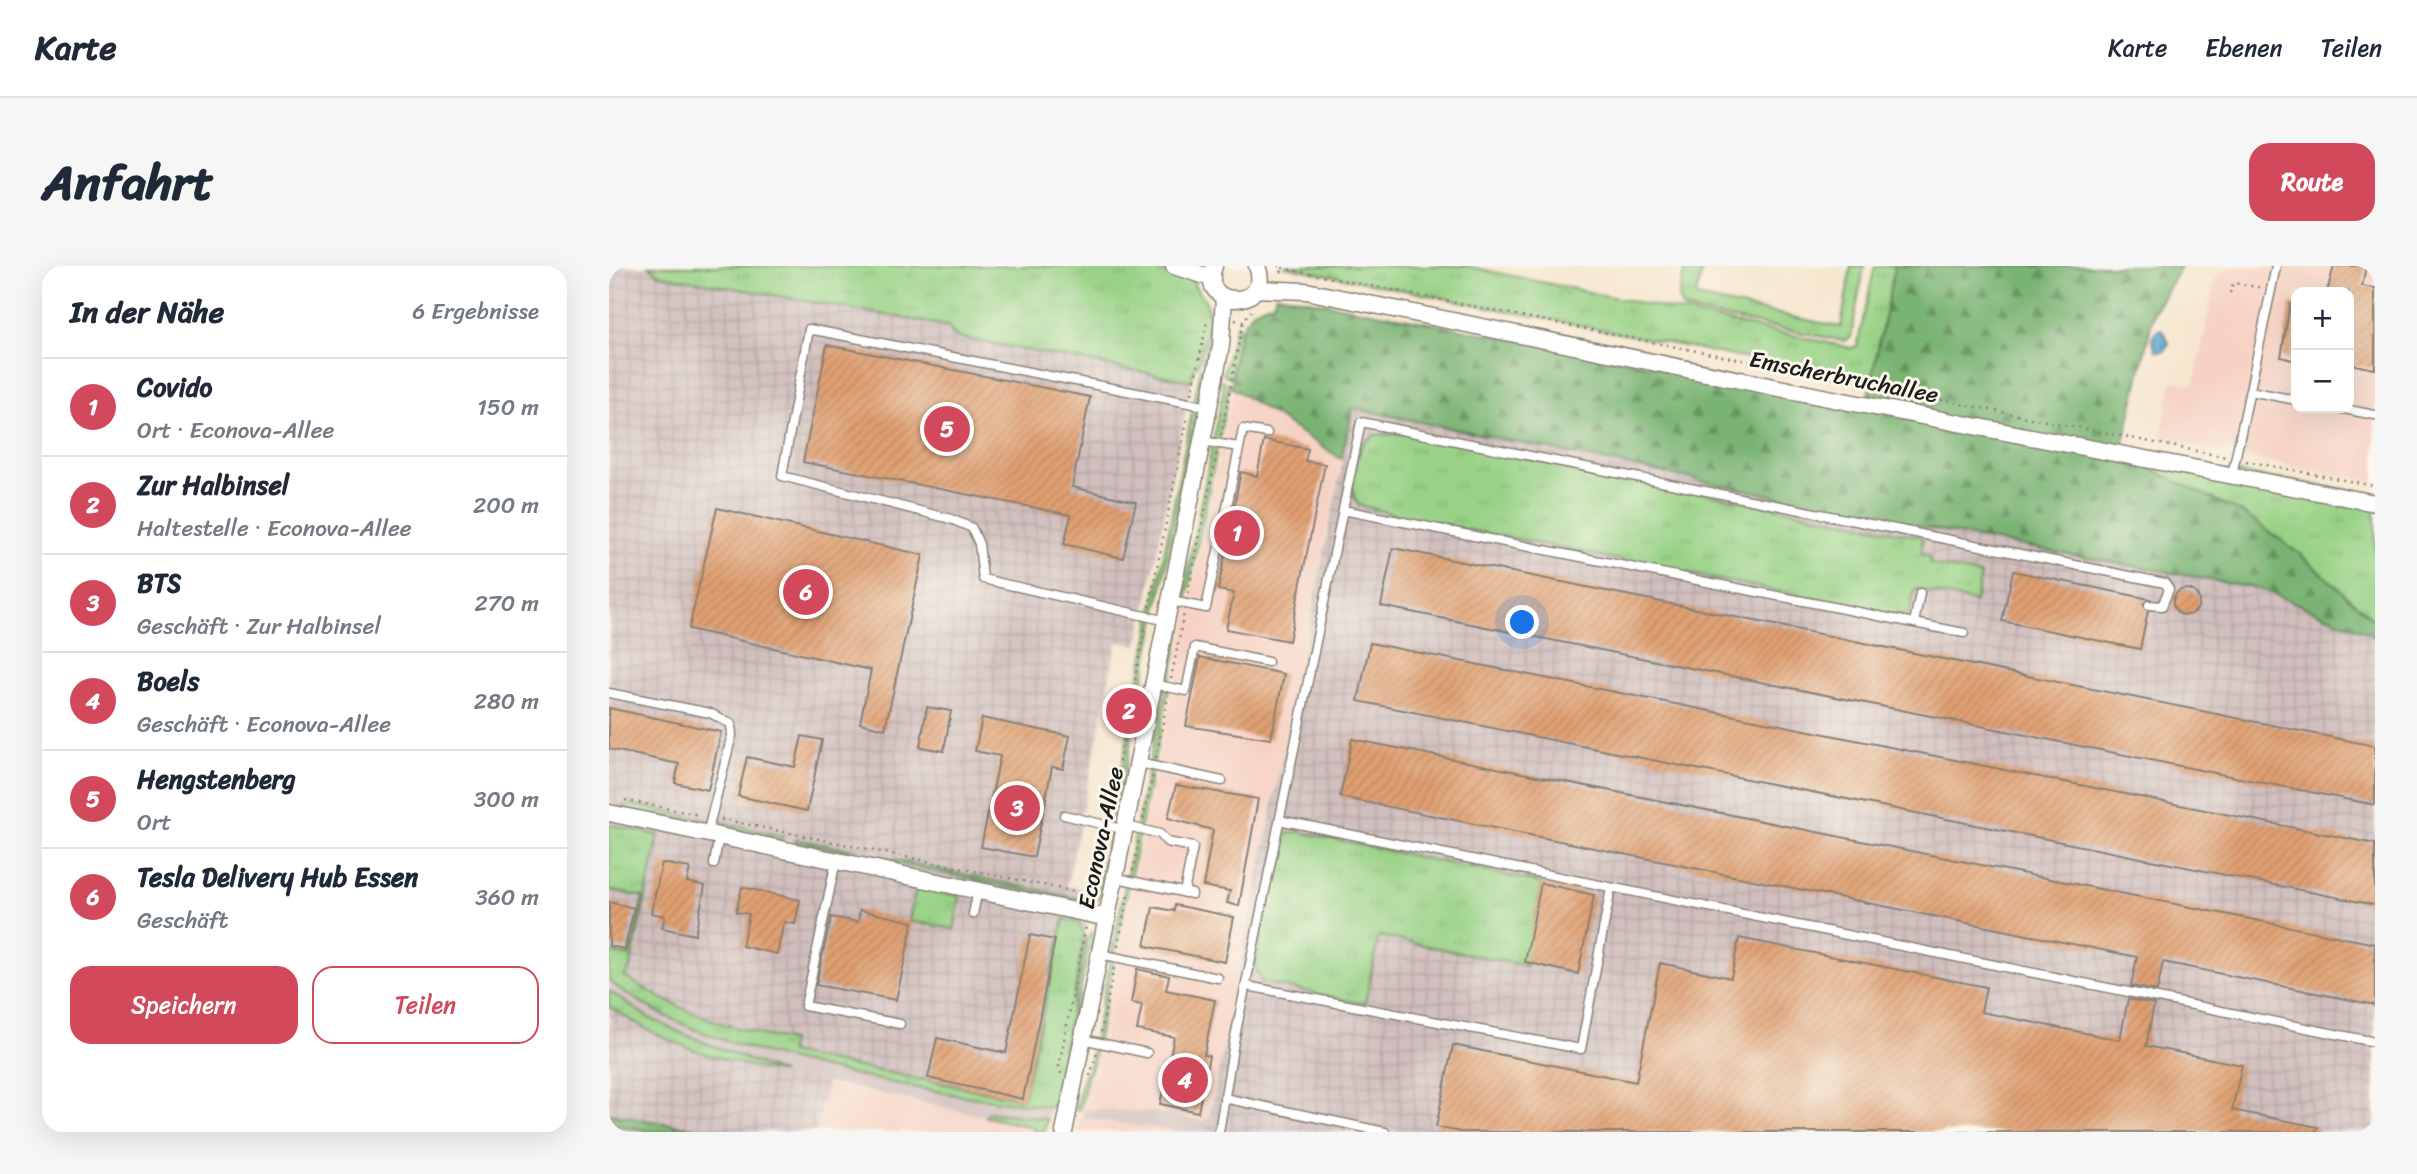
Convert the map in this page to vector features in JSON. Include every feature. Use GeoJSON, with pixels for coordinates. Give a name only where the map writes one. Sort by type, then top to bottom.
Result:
{"type":"FeatureCollection","features":[{"type":"Feature","properties":{"kind":"street"},"geometry":{"type":"LineString","coordinates":[[1174,266],[1213,272],[1214,287],[1231,299],[1256,289],[1258,269]]}},
{"type":"Feature","properties":{"kind":"street","name":"Emscherbruchallee"},"geometry":{"type":"LineString","coordinates":[[1258,269],[1306,291]]}},
{"type":"Feature","properties":{"kind":"street","name":"Emscherbruchallee"},"geometry":{"type":"LineString","coordinates":[[1256,289],[1306,291],[1828,398],[2375,503]]}},
{"type":"Feature","properties":{"kind":"street","name":"Econova-Allee"},"geometry":{"type":"LineString","coordinates":[[1064,1132],[1091,1041],[1108,956],[1108,918],[1124,880],[1131,829],[1162,686],[1167,621],[1178,603],[1211,443],[1209,407],[1231,299]]}},
{"type":"Feature","properties":{"kind":"street"},"geometry":{"type":"LineString","coordinates":[[609,813],[712,829],[836,861],[1108,918]]}},
{"type":"Feature","properties":{"kind":"lane"},"geometry":{"type":"LineString","coordinates":[[2232,475],[2276,266]]}},
{"type":"Feature","properties":{"kind":"lane"},"geometry":{"type":"LineString","coordinates":[[1167,621],[983,579],[979,544],[972,527],[951,519],[782,476],[809,330],[1209,407]]}},
{"type":"Feature","properties":{"kind":"lane"},"geometry":{"type":"LineString","coordinates":[[2250,391],[2291,399]]}},
{"type":"Feature","properties":{"kind":"lane"},"geometry":{"type":"LineString","coordinates":[[2354,411],[2375,415]]}},
{"type":"Feature","properties":{"kind":"lane"},"geometry":{"type":"LineString","coordinates":[[1219,1132],[1279,820],[1361,422],[2165,583],[2169,589],[2162,606],[2149,605]]}},
{"type":"Feature","properties":{"kind":"lane"},"geometry":{"type":"LineString","coordinates":[[1178,603],[1206,608],[1243,429],[1267,433]]}},
{"type":"Feature","properties":{"kind":"lane"},"geometry":{"type":"LineString","coordinates":[[1211,443],[1239,447]]}},
{"type":"Feature","properties":{"kind":"lane"},"geometry":{"type":"LineString","coordinates":[[1343,510],[1964,633]]}},
{"type":"Feature","properties":{"kind":"lane"},"geometry":{"type":"LineString","coordinates":[[1914,623],[1920,593]]}},
{"type":"Feature","properties":{"kind":"lane"},"geometry":{"type":"LineString","coordinates":[[1162,686],[1186,691],[1195,647],[1268,662]]}},
{"type":"Feature","properties":{"kind":"lane"},"geometry":{"type":"LineString","coordinates":[[609,693],[710,713],[731,724],[732,735],[712,829],[714,864]]}},
{"type":"Feature","properties":{"kind":"lane"},"geometry":{"type":"LineString","coordinates":[[1147,764],[1222,780]]}},
{"type":"Feature","properties":{"kind":"lane"},"geometry":{"type":"LineString","coordinates":[[1064,815],[1107,826],[1160,834],[1167,842],[1193,847],[1188,893],[1124,880]]}},
{"type":"Feature","properties":{"kind":"lane"},"geometry":{"type":"LineString","coordinates":[[1279,820],[2375,1042]]}},
{"type":"Feature","properties":{"kind":"lane"},"geometry":{"type":"LineString","coordinates":[[836,861],[805,1006],[900,1024]]}},
{"type":"Feature","properties":{"kind":"lane"},"geometry":{"type":"LineString","coordinates":[[1247,986],[1581,1049],[1611,888]]}},
{"type":"Feature","properties":{"kind":"lane"},"geometry":{"type":"LineString","coordinates":[[973,914],[978,890]]}},
{"type":"Feature","properties":{"kind":"lane"},"geometry":{"type":"LineString","coordinates":[[1108,956],[1218,978]]}},
{"type":"Feature","properties":{"kind":"lane"},"geometry":{"type":"LineString","coordinates":[[1091,1041],[1147,1053]]}},
{"type":"Feature","properties":{"kind":"lane"},"geometry":{"type":"LineString","coordinates":[[1224,1098],[1385,1132]]}},
{"type":"Feature","properties":{"kind":"path"},"geometry":{"type":"LineString","coordinates":[[1282,268],[2375,486]]}},
{"type":"Feature","properties":{"kind":"path"},"geometry":{"type":"LineString","coordinates":[[2230,293],[2233,283],[2272,290]]}},
{"type":"Feature","properties":{"kind":"path"},"geometry":{"type":"LineString","coordinates":[[1059,1085],[1059,1066],[1088,914],[1208,316]]}},
{"type":"Feature","properties":{"kind":"path"},"geometry":{"type":"LineString","coordinates":[[1087,1080],[1093,1071],[1091,1041],[1124,880],[1131,829],[1147,764],[1211,443],[1243,322]]}},
{"type":"Feature","properties":{"kind":"path"},"geometry":{"type":"LineString","coordinates":[[621,801],[631,799],[712,829],[1092,896]]}},
{"type":"Feature","properties":{"kind":"shaded area"},"geometry":{"type":"Polygon","coordinates":[[[609,266],[1195,266],[1193,285],[1201,294],[1198,366],[1195,365],[1138,645],[1117,642],[1067,886],[1093,892],[1054,1107],[1015,1104],[829,1071],[816,1132],[609,1132],[609,266]]]}},
{"type":"Feature","properties":{"kind":"shaded area"},"geometry":{"type":"Polygon","coordinates":[[[2229,266],[2375,266],[2375,482],[2243,457],[2244,451],[2226,448],[2224,453],[2160,438],[2172,381],[2194,385],[2215,280],[2222,272],[2228,272],[2229,266]]]}},
{"type":"Feature","properties":{"kind":"shaded area"},"geometry":{"type":"Polygon","coordinates":[[[1233,388],[1341,459],[1208,1118],[1204,1121],[1154,1112],[1084,1109],[1090,1080],[1095,1073],[1233,388]]]}},
{"type":"Feature","properties":{"kind":"shaded area"},"geometry":{"type":"Polygon","coordinates":[[[1353,408],[1965,536],[2261,589],[2375,636],[2375,1132],[1206,1132],[1353,408]]]}},
{"type":"Feature","properties":{"kind":"shaded area"},"geometry":{"type":"Polygon","coordinates":[[[609,981],[652,1010],[678,1023],[771,1056],[987,1102],[1050,1107],[1047,1119],[988,1112],[986,1117],[782,1073],[650,1018],[609,991],[609,981]]]}},
{"type":"Feature","properties":{"kind":"shaded area"},"geometry":{"type":"Polygon","coordinates":[[[826,1085],[1034,1127],[1033,1132],[816,1132],[826,1085]]]}},
{"type":"Feature","properties":{"kind":"shaded area"},"geometry":{"type":"Polygon","coordinates":[[[1084,1109],[1154,1112],[1203,1121],[1208,1118],[1206,1132],[1185,1132],[1081,1118],[1084,1109]]]}},
{"type":"Feature","properties":{"kind":"shaded area"},"geometry":{"type":"Polygon","coordinates":[[[1081,1118],[1158,1128],[1185,1132],[1078,1132],[1081,1118]]]}},
{"type":"Feature","properties":{"kind":"green space"},"geometry":{"type":"Polygon","coordinates":[[[649,266],[1138,266],[1193,278],[1207,304],[1209,315],[1198,366],[1195,365],[1191,381],[956,337],[947,326],[660,275],[649,266]]]}},
{"type":"Feature","properties":{"kind":"green space"},"geometry":{"type":"Polygon","coordinates":[[[1284,266],[1466,266],[1852,348],[1857,346],[1875,266],[1896,266],[1872,384],[1284,266]]]}},
{"type":"Feature","properties":{"kind":"green space"},"geometry":{"type":"Polygon","coordinates":[[[1685,266],[1703,266],[1696,297],[1841,327],[1851,266],[1864,266],[1851,337],[1844,341],[1682,308],[1679,297],[1685,266]]]}},
{"type":"Feature","properties":{"kind":"green space"},"geometry":{"type":"Polygon","coordinates":[[[1895,266],[2181,266],[2154,312],[2121,455],[2243,513],[2300,554],[2375,621],[2375,636],[2261,589],[1967,536],[1353,408],[1341,459],[1231,387],[1244,323],[1260,307],[1273,303],[1276,294],[1866,406],[1895,266]]]}},
{"type":"Feature","properties":{"kind":"green space"},"geometry":{"type":"Polygon","coordinates":[[[1216,321],[1209,366],[1203,361],[1211,323],[1216,321]]]}},
{"type":"Feature","properties":{"kind":"green space"},"geometry":{"type":"Polygon","coordinates":[[[1236,325],[1240,329],[1231,378],[1223,374],[1236,325]]]}},
{"type":"Feature","properties":{"kind":"green space"},"geometry":{"type":"Polygon","coordinates":[[[1201,367],[1208,371],[1197,412],[1103,881],[1106,886],[1098,900],[1098,888],[1201,367]]]}},
{"type":"Feature","properties":{"kind":"green space"},"geometry":{"type":"Polygon","coordinates":[[[1222,380],[1230,385],[1093,1064],[1080,1110],[1076,1109],[1083,1076],[1088,1071],[1223,392],[1222,380]]]}},
{"type":"Feature","properties":{"kind":"green space"},"geometry":{"type":"Polygon","coordinates":[[[1407,433],[1922,537],[1922,554],[1930,557],[1929,564],[1981,575],[1975,602],[1915,589],[1909,614],[1892,614],[1409,518],[1359,505],[1352,484],[1363,443],[1375,435],[1407,433]]]}},
{"type":"Feature","properties":{"kind":"green space"},"geometry":{"type":"Polygon","coordinates":[[[2121,455],[2375,494],[2375,621],[2300,554],[2121,455]]]}},
{"type":"Feature","properties":{"kind":"green space"},"geometry":{"type":"Polygon","coordinates":[[[629,804],[703,819],[702,823],[618,809],[629,804]]]}},
{"type":"Feature","properties":{"kind":"green space"},"geometry":{"type":"Polygon","coordinates":[[[719,822],[782,836],[781,840],[718,827],[719,822]]]}},
{"type":"Feature","properties":{"kind":"green space"},"geometry":{"type":"Polygon","coordinates":[[[609,825],[659,835],[630,968],[624,976],[663,999],[704,1017],[746,1031],[791,1041],[789,1052],[793,1054],[1023,1099],[1064,919],[1079,923],[1084,936],[1054,1107],[939,1092],[802,1063],[701,1032],[639,1001],[609,981],[609,952],[629,956],[643,897],[609,890],[609,825]]]}},
{"type":"Feature","properties":{"kind":"green space"},"geometry":{"type":"Polygon","coordinates":[[[1295,831],[1541,883],[1526,966],[1379,936],[1365,1004],[1262,982],[1255,967],[1280,843],[1285,835],[1295,831]]]}},
{"type":"Feature","properties":{"kind":"green space"},"geometry":{"type":"Polygon","coordinates":[[[796,839],[857,851],[856,854],[795,842],[796,839]]]}},
{"type":"Feature","properties":{"kind":"green space"},"geometry":{"type":"Polygon","coordinates":[[[871,855],[1081,899],[1086,907],[1078,906],[1078,902],[871,858],[871,855]]]}},
{"type":"Feature","properties":{"kind":"green space"},"geometry":{"type":"Polygon","coordinates":[[[916,888],[960,896],[954,929],[909,921],[916,888]]]}},
{"type":"Feature","properties":{"kind":"green space"},"geometry":{"type":"Polygon","coordinates":[[[1092,932],[1093,947],[1088,950],[1066,1065],[1068,1074],[1062,1109],[1059,1107],[1062,1065],[1086,940],[1092,932]]]}},
{"type":"Feature","properties":{"kind":"green space"},"geometry":{"type":"Polygon","coordinates":[[[609,991],[649,1018],[782,1073],[736,1063],[670,1040],[609,1006],[609,991]]]}},
{"type":"Feature","properties":{"kind":"green space"},"geometry":{"type":"Polygon","coordinates":[[[988,1112],[1047,1119],[1044,1132],[1033,1132],[1034,1127],[986,1117],[988,1112]]]}},
{"type":"Feature","properties":{"kind":"green space"},"geometry":{"type":"Polygon","coordinates":[[[609,1114],[718,1132],[651,1132],[609,1123],[609,1114]]]}},
{"type":"Feature","properties":{"kind":"water"},"geometry":{"type":"Polygon","coordinates":[[[2162,329],[2169,343],[2164,351],[2156,351],[2152,339],[2156,331],[2162,329]]]}},
{"type":"Feature","properties":{"kind":"building"},"geometry":{"type":"Polygon","coordinates":[[[2334,266],[2366,266],[2362,286],[2375,288],[2375,369],[2354,365],[2354,287],[2328,287],[2334,266]]]}},
{"type":"Feature","properties":{"kind":"building"},"geometry":{"type":"Polygon","coordinates":[[[2290,304],[2291,304],[2291,360],[2281,357],[2290,304]]]}},
{"type":"Feature","properties":{"kind":"building"},"geometry":{"type":"Polygon","coordinates":[[[827,345],[1090,397],[1072,487],[1136,502],[1123,558],[1064,544],[1071,515],[803,462],[827,345]]]}},
{"type":"Feature","properties":{"kind":"building"},"geometry":{"type":"Polygon","coordinates":[[[1264,440],[1308,449],[1305,461],[1325,464],[1289,641],[1226,629],[1234,593],[1218,590],[1241,472],[1257,476],[1264,440]]]}},
{"type":"Feature","properties":{"kind":"building"},"geometry":{"type":"Polygon","coordinates":[[[717,508],[923,555],[885,729],[860,723],[871,670],[689,629],[717,508]]]}},
{"type":"Feature","properties":{"kind":"building"},"geometry":{"type":"Polygon","coordinates":[[[1393,548],[2375,746],[2375,805],[1381,606],[1393,548]]]}},
{"type":"Feature","properties":{"kind":"building"},"geometry":{"type":"Polygon","coordinates":[[[2013,571],[2150,599],[2143,604],[2148,611],[2140,649],[2002,621],[2013,571]]]}},
{"type":"Feature","properties":{"kind":"building"},"geometry":{"type":"Polygon","coordinates":[[[2186,589],[2195,593],[2199,602],[2195,611],[2186,615],[2177,611],[2173,602],[2177,593],[2186,589]]]}},
{"type":"Feature","properties":{"kind":"building"},"geometry":{"type":"Polygon","coordinates":[[[1370,643],[2375,844],[2375,905],[1358,701],[1370,643]]]}},
{"type":"Feature","properties":{"kind":"building"},"geometry":{"type":"Polygon","coordinates":[[[1200,657],[1284,674],[1271,739],[1186,726],[1200,657]]]}},
{"type":"Feature","properties":{"kind":"building"},"geometry":{"type":"Polygon","coordinates":[[[927,707],[951,711],[944,751],[920,747],[927,707]]]}},
{"type":"Feature","properties":{"kind":"building"},"geometry":{"type":"Polygon","coordinates":[[[609,708],[721,732],[708,790],[675,783],[679,764],[609,749],[609,708]]]}},
{"type":"Feature","properties":{"kind":"building"},"geometry":{"type":"Polygon","coordinates":[[[982,718],[1070,736],[1063,769],[1052,767],[1034,857],[981,847],[1000,756],[975,751],[982,718]]]}},
{"type":"Feature","properties":{"kind":"building"},"geometry":{"type":"Polygon","coordinates":[[[802,736],[822,740],[807,811],[738,796],[747,757],[795,767],[802,736]]]}},
{"type":"Feature","properties":{"kind":"building"},"geometry":{"type":"Polygon","coordinates":[[[1352,739],[2375,944],[2375,1005],[2163,962],[2157,991],[2131,986],[2137,957],[1340,797],[1352,739]]]}},
{"type":"Feature","properties":{"kind":"building"},"geometry":{"type":"Polygon","coordinates":[[[1176,785],[1258,799],[1239,906],[1227,903],[1230,891],[1203,886],[1213,830],[1168,818],[1176,785]]]}},
{"type":"Feature","properties":{"kind":"building"},"geometry":{"type":"Polygon","coordinates":[[[662,863],[690,868],[687,882],[705,886],[695,935],[662,928],[665,916],[651,913],[662,863]]]}},
{"type":"Feature","properties":{"kind":"building"},"geometry":{"type":"Polygon","coordinates":[[[1541,883],[1594,895],[1578,974],[1525,962],[1541,883]]]}},
{"type":"Feature","properties":{"kind":"building"},"geometry":{"type":"Polygon","coordinates":[[[742,887],[800,900],[795,924],[784,922],[777,954],[742,946],[749,914],[736,912],[742,887]]]}},
{"type":"Feature","properties":{"kind":"building"},"geometry":{"type":"Polygon","coordinates":[[[609,902],[634,908],[625,949],[609,946],[609,902]]]}},
{"type":"Feature","properties":{"kind":"building"},"geometry":{"type":"Polygon","coordinates":[[[1175,905],[1234,917],[1225,962],[1145,946],[1153,907],[1174,911],[1175,905]]]}},
{"type":"Feature","properties":{"kind":"building"},"geometry":{"type":"Polygon","coordinates":[[[860,910],[913,922],[896,1000],[816,985],[831,917],[858,922],[860,910]]]}},
{"type":"Feature","properties":{"kind":"building"},"geometry":{"type":"Polygon","coordinates":[[[1030,935],[1055,940],[1023,1099],[928,1078],[937,1038],[1006,1053],[1030,935]]]}},
{"type":"Feature","properties":{"kind":"building"},"geometry":{"type":"Polygon","coordinates":[[[1739,938],[1986,987],[1981,1012],[2120,1040],[2128,999],[2154,1004],[2146,1046],[2242,1065],[2232,1110],[2318,1127],[2317,1132],[1461,1132],[1436,1127],[1453,1045],[1636,1082],[1660,963],[1731,978],[1739,938]]]}},
{"type":"Feature","properties":{"kind":"building"},"geometry":{"type":"Polygon","coordinates":[[[1137,969],[1169,976],[1166,990],[1215,1000],[1204,1055],[1209,1056],[1198,1112],[1160,1104],[1174,1037],[1137,1030],[1142,1005],[1131,1003],[1137,969]]]}},
{"type":"Feature","properties":{"kind":"place","name":"Hengstenberg"},"geometry":{"type":"Point","coordinates":[947,429]}},
{"type":"Feature","properties":{"kind":"place","name":"Covido"},"geometry":{"type":"Point","coordinates":[1237,533]}},
{"type":"Feature","properties":{"kind":"place","name":"Tesla Delivery Hub Essen"},"geometry":{"type":"Point","coordinates":[806,592]}},
{"type":"Feature","properties":{"kind":"place","name":"Zur Halbinsel"},"geometry":{"type":"Point","coordinates":[1129,711]}},
{"type":"Feature","properties":{"kind":"place","name":"BTS"},"geometry":{"type":"Point","coordinates":[1017,808]}},
{"type":"Feature","properties":{"kind":"place","name":"Boels"},"geometry":{"type":"Point","coordinates":[1185,1080]}}]}
